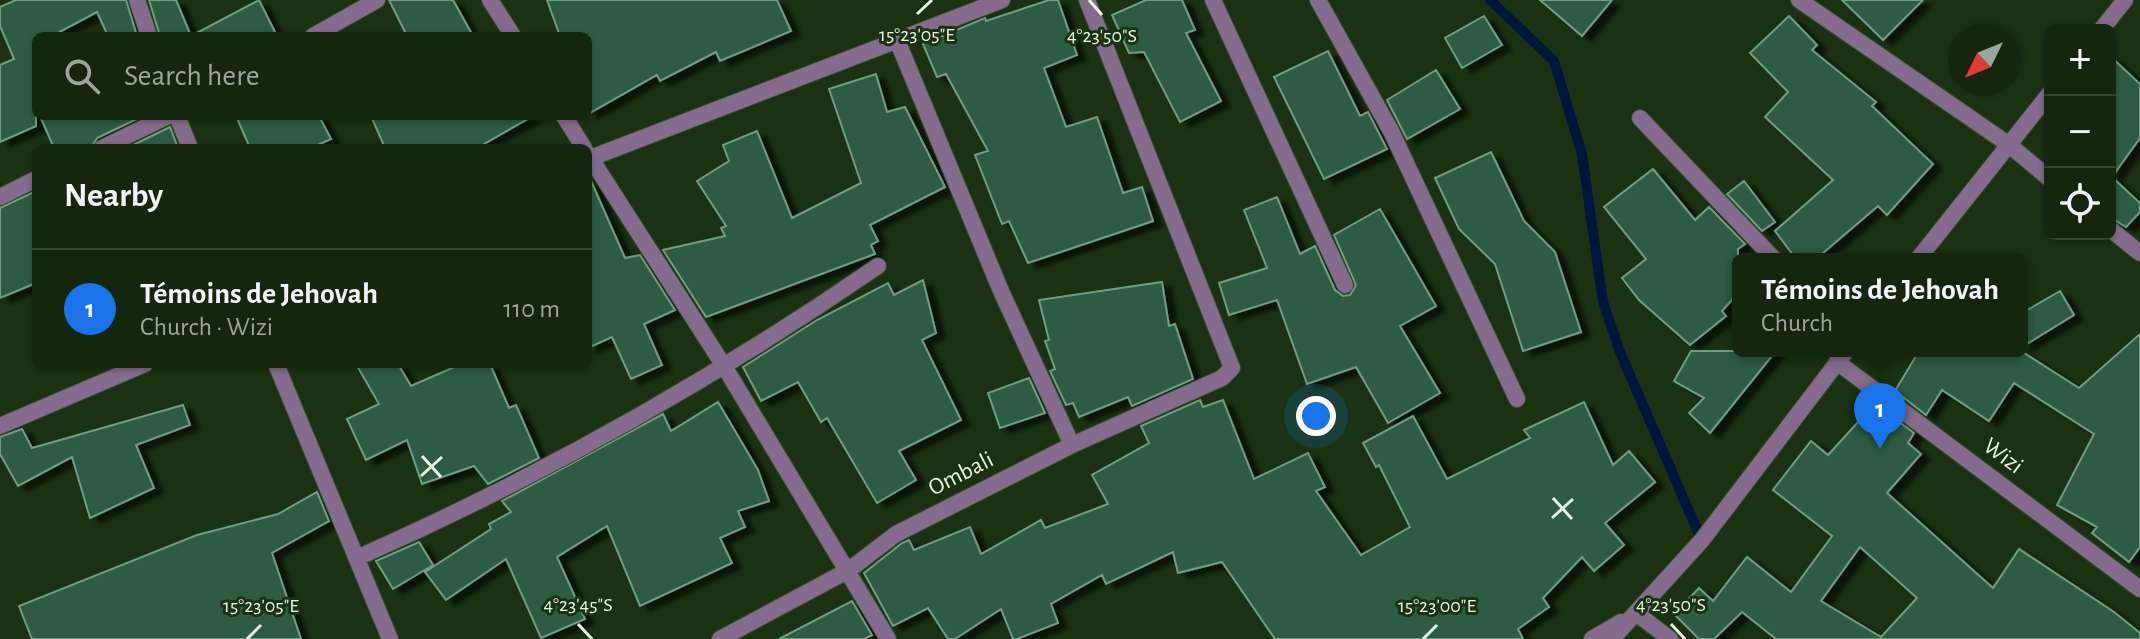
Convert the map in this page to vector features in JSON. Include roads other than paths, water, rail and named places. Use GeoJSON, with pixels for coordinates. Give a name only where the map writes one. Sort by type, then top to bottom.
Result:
{"type":"FeatureCollection","features":[{"type":"Feature","properties":{"kind":"street"},"geometry":{"type":"LineString","coordinates":[[137,0],[148,32]]}},
{"type":"Feature","properties":{"kind":"street"},"geometry":{"type":"LineString","coordinates":[[320,32],[377,0]]}},
{"type":"Feature","properties":{"kind":"street"},"geometry":{"type":"LineString","coordinates":[[490,0],[510,32]]}},
{"type":"Feature","properties":{"kind":"street"},"geometry":{"type":"LineString","coordinates":[[592,154],[1002,0]]}},
{"type":"Feature","properties":{"kind":"street","name":"Ombali"},"geometry":{"type":"LineString","coordinates":[[720,639],[849,570],[896,534],[1072,445],[1222,378],[1232,368],[1087,0]]}},
{"type":"Feature","properties":{"kind":"street"},"geometry":{"type":"LineString","coordinates":[[1213,0],[1345,285]]}},
{"type":"Feature","properties":{"kind":"street"},"geometry":{"type":"LineString","coordinates":[[1318,0],[1391,131],[1517,399]]}},
{"type":"Feature","properties":{"kind":"street"},"geometry":{"type":"LineString","coordinates":[[1799,0],[2008,144],[2044,174]]}},
{"type":"Feature","properties":{"kind":"street"},"geometry":{"type":"LineString","coordinates":[[2106,24],[2125,0]]}},
{"type":"Feature","properties":{"kind":"street"},"geometry":{"type":"LineString","coordinates":[[897,40],[1001,291],[1072,445]]}},
{"type":"Feature","properties":{"kind":"street"},"geometry":{"type":"LineString","coordinates":[[1923,253],[2048,96]]}},
{"type":"Feature","properties":{"kind":"street"},"geometry":{"type":"LineString","coordinates":[[1640,118],[1768,253]]}},
{"type":"Feature","properties":{"kind":"street"},"geometry":{"type":"LineString","coordinates":[[110,144],[160,120]]}},
{"type":"Feature","properties":{"kind":"street"},"geometry":{"type":"LineString","coordinates":[[179,120],[188,144]]}},
{"type":"Feature","properties":{"kind":"street"},"geometry":{"type":"LineString","coordinates":[[566,120],[581,144]]}},
{"type":"Feature","properties":{"kind":"street"},"geometry":{"type":"LineString","coordinates":[[592,161],[724,366],[888,639]]}},
{"type":"Feature","properties":{"kind":"street"},"geometry":{"type":"LineString","coordinates":[[0,197],[32,181]]}},
{"type":"Feature","properties":{"kind":"street"},"geometry":{"type":"LineString","coordinates":[[2116,234],[2140,253]]}},
{"type":"Feature","properties":{"kind":"street"},"geometry":{"type":"LineString","coordinates":[[359,557],[439,522],[622,425],[781,333],[878,266]]}},
{"type":"Feature","properties":{"kind":"street"},"geometry":{"type":"LineString","coordinates":[[1612,639],[1702,540],[1841,357]]}},
{"type":"Feature","properties":{"kind":"street","name":"Wizi"},"geometry":{"type":"LineString","coordinates":[[1843,357],[2140,589]]}},
{"type":"Feature","properties":{"kind":"street"},"geometry":{"type":"LineString","coordinates":[[0,426],[136,368]]}},
{"type":"Feature","properties":{"kind":"street"},"geometry":{"type":"LineString","coordinates":[[278,368],[359,557],[390,639]]}},
{"type":"Feature","properties":{"kind":"street"},"geometry":{"type":"LineString","coordinates":[[1592,639],[1636,613]]}},
{"type":"Feature","properties":{"kind":"street"},"geometry":{"type":"LineString","coordinates":[[1636,613],[1670,639]]}},
{"type":"Feature","properties":{"kind":"waterway"},"geometry":{"type":"LineString","coordinates":[[1490,0],[1554,61],[1582,154],[1603,302],[1620,352],[1702,541]]}},
{"type":"Feature","properties":{"kind":"place","name":"Témoins de Jehovah"},"geometry":{"type":"Point","coordinates":[1880,449]}}]}
